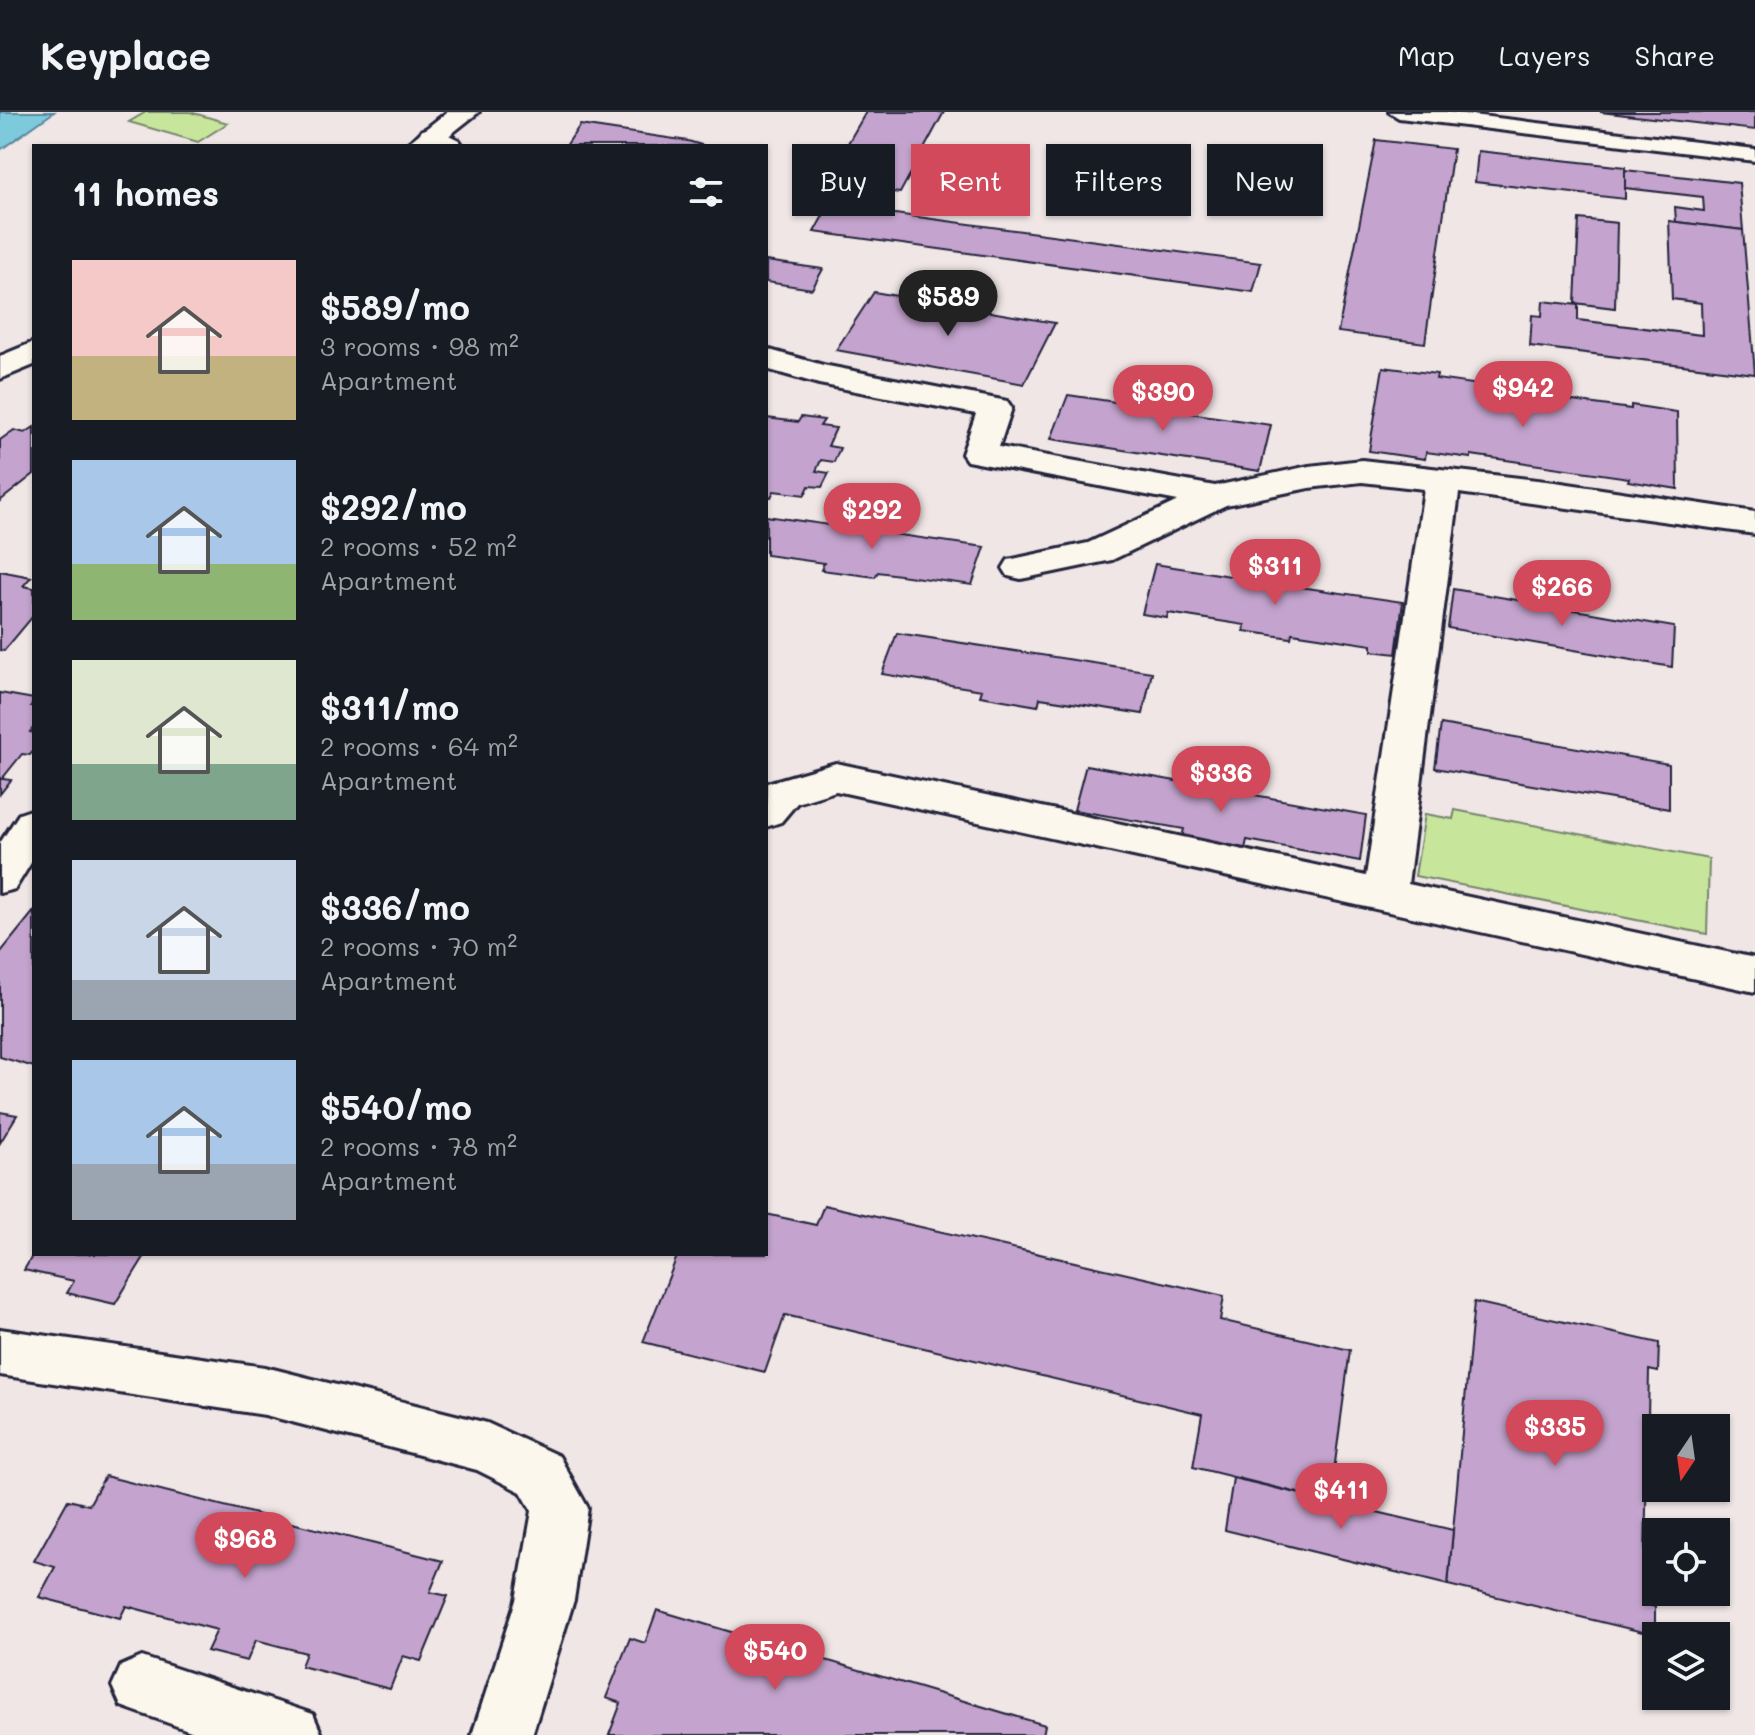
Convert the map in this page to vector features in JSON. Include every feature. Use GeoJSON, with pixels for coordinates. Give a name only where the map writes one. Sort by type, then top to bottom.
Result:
{"type":"FeatureCollection","features":[{"type":"Feature","properties":{"kind":"street"},"geometry":{"type":"LineString","coordinates":[[433,143],[465,112]]}},
{"type":"Feature","properties":{"kind":"street"},"geometry":{"type":"LineString","coordinates":[[0,369],[32,353]]}},
{"type":"Feature","properties":{"kind":"street"},"geometry":{"type":"LineString","coordinates":[[768,360],[819,374],[995,408],[979,454],[1215,497]]}},
{"type":"Feature","properties":{"kind":"street"},"geometry":{"type":"LineString","coordinates":[[1021,568],[1099,552],[1215,497],[1309,477],[1362,471],[1443,479],[1755,523]]}},
{"type":"Feature","properties":{"kind":"street"},"geometry":{"type":"LineString","coordinates":[[1385,895],[1443,479]]}},
{"type":"Feature","properties":{"kind":"street"},"geometry":{"type":"LineString","coordinates":[[768,810],[782,793],[836,777],[1755,975]]}},
{"type":"Feature","properties":{"kind":"street"},"geometry":{"type":"LineString","coordinates":[[0,878],[32,827]]}},
{"type":"Feature","properties":{"kind":"street"},"geometry":{"type":"LineString","coordinates":[[0,1352],[265,1391],[487,1448],[540,1474],[560,1508],[545,1600],[502,1735]]}},
{"type":"Feature","properties":{"kind":"street"},"geometry":{"type":"LineString","coordinates":[[142,1686],[292,1735]]}},
{"type":"Feature","properties":{"kind":"lane"},"geometry":{"type":"LineString","coordinates":[[1399,112],[1755,155]]}},
{"type":"Feature","properties":{"kind":"green space"},"geometry":{"type":"Polygon","coordinates":[[[146,112],[190,112],[228,123],[198,142],[129,122],[146,112]]]}},
{"type":"Feature","properties":{"kind":"green space"},"geometry":{"type":"Polygon","coordinates":[[[1455,810],[1709,859],[1707,934],[1415,876],[1425,814],[1453,819],[1455,810]]]}},
{"type":"Feature","properties":{"kind":"water"},"geometry":{"type":"Polygon","coordinates":[[[0,112],[54,112],[0,150],[0,112]]]}},
{"type":"Feature","properties":{"kind":"building"},"geometry":{"type":"Polygon","coordinates":[[[866,112],[944,112],[927,144],[911,144],[911,173],[900,193],[895,192],[895,144],[847,144],[866,112]]]}},
{"type":"Feature","properties":{"kind":"building"},"geometry":{"type":"Polygon","coordinates":[[[1600,112],[1755,112],[1755,130],[1600,112]]]}},
{"type":"Feature","properties":{"kind":"building"},"geometry":{"type":"Polygon","coordinates":[[[580,125],[698,144],[567,144],[580,125]]]}},
{"type":"Feature","properties":{"kind":"building"},"geometry":{"type":"Polygon","coordinates":[[[1376,140],[1453,149],[1425,343],[1338,332],[1376,140]]]}},
{"type":"Feature","properties":{"kind":"building"},"geometry":{"type":"Polygon","coordinates":[[[1478,151],[1625,167],[1625,199],[1475,182],[1478,151]]]}},
{"type":"Feature","properties":{"kind":"building"},"geometry":{"type":"Polygon","coordinates":[[[1625,170],[1739,183],[1743,230],[1676,222],[1675,207],[1704,211],[1703,197],[1625,188],[1625,170]]]}},
{"type":"Feature","properties":{"kind":"building"},"geometry":{"type":"Polygon","coordinates":[[[895,214],[1261,263],[1253,292],[814,232],[823,216],[895,214]]]}},
{"type":"Feature","properties":{"kind":"building"},"geometry":{"type":"Polygon","coordinates":[[[1579,219],[1617,223],[1615,308],[1575,303],[1579,219]]]}},
{"type":"Feature","properties":{"kind":"building"},"geometry":{"type":"Polygon","coordinates":[[[1669,221],[1743,230],[1755,374],[1530,346],[1532,315],[1542,316],[1543,301],[1578,305],[1578,320],[1702,335],[1701,303],[1672,299],[1669,221]]]}},
{"type":"Feature","properties":{"kind":"building"},"geometry":{"type":"Polygon","coordinates":[[[768,261],[823,269],[812,289],[768,282],[768,261]]]}},
{"type":"Feature","properties":{"kind":"building"},"geometry":{"type":"Polygon","coordinates":[[[874,292],[1055,323],[1024,384],[836,350],[874,292]]]}},
{"type":"Feature","properties":{"kind":"building"},"geometry":{"type":"Polygon","coordinates":[[[1383,367],[1437,374],[1436,379],[1480,385],[1479,388],[1631,409],[1631,405],[1677,412],[1678,489],[1628,481],[1629,478],[1471,455],[1471,458],[1426,452],[1425,459],[1369,451],[1383,367]]]}},
{"type":"Feature","properties":{"kind":"building"},"geometry":{"type":"Polygon","coordinates":[[[1068,395],[1271,425],[1260,471],[1051,439],[1068,395]]]}},
{"type":"Feature","properties":{"kind":"building"},"geometry":{"type":"Polygon","coordinates":[[[801,417],[824,420],[820,426],[836,428],[828,446],[840,448],[834,462],[821,460],[816,471],[829,473],[822,487],[809,486],[805,495],[774,491],[771,497],[768,496],[768,418],[798,422],[801,417]]]}},
{"type":"Feature","properties":{"kind":"building"},"geometry":{"type":"Polygon","coordinates":[[[32,428],[32,476],[0,501],[0,440],[14,430],[25,433],[32,428]]]}},
{"type":"Feature","properties":{"kind":"building"},"geometry":{"type":"Polygon","coordinates":[[[768,516],[985,547],[972,585],[878,572],[875,577],[821,570],[824,563],[768,555],[768,516]]]}},
{"type":"Feature","properties":{"kind":"building"},"geometry":{"type":"Polygon","coordinates":[[[1155,564],[1255,580],[1257,575],[1302,581],[1300,587],[1403,602],[1396,654],[1372,651],[1372,645],[1292,633],[1291,638],[1244,631],[1245,625],[1168,613],[1167,618],[1142,614],[1155,564]]]}},
{"type":"Feature","properties":{"kind":"building"},"geometry":{"type":"Polygon","coordinates":[[[0,571],[31,577],[23,586],[32,588],[32,617],[4,651],[0,650],[0,571]]]}},
{"type":"Feature","properties":{"kind":"building"},"geometry":{"type":"Polygon","coordinates":[[[1453,589],[1674,627],[1672,667],[1448,628],[1453,589]]]}},
{"type":"Feature","properties":{"kind":"building"},"geometry":{"type":"Polygon","coordinates":[[[897,633],[1152,672],[1143,714],[1040,698],[1038,706],[980,696],[982,690],[882,674],[897,633]]]}},
{"type":"Feature","properties":{"kind":"building"},"geometry":{"type":"Polygon","coordinates":[[[0,693],[32,699],[32,752],[22,754],[2,779],[11,780],[0,794],[0,693]]]}},
{"type":"Feature","properties":{"kind":"building"},"geometry":{"type":"Polygon","coordinates":[[[1441,724],[1669,764],[1669,809],[1435,768],[1441,724]]]}},
{"type":"Feature","properties":{"kind":"building"},"geometry":{"type":"Polygon","coordinates":[[[1086,765],[1366,815],[1360,861],[1247,840],[1245,849],[1182,837],[1184,829],[1074,810],[1086,765]]]}},
{"type":"Feature","properties":{"kind":"building"},"geometry":{"type":"Polygon","coordinates":[[[32,913],[32,1066],[0,1057],[0,953],[32,913]]]}},
{"type":"Feature","properties":{"kind":"building"},"geometry":{"type":"Polygon","coordinates":[[[0,1112],[17,1115],[0,1143],[0,1112]]]}},
{"type":"Feature","properties":{"kind":"building"},"geometry":{"type":"Polygon","coordinates":[[[824,1205],[1224,1296],[1220,1320],[1350,1350],[1330,1501],[1193,1467],[1202,1414],[785,1315],[765,1372],[643,1342],[677,1256],[768,1256],[768,1214],[816,1225],[824,1205]]]}},
{"type":"Feature","properties":{"kind":"building"},"geometry":{"type":"Polygon","coordinates":[[[32,1256],[145,1256],[115,1304],[67,1293],[74,1281],[24,1270],[32,1256]]]}},
{"type":"Feature","properties":{"kind":"building"},"geometry":{"type":"Polygon","coordinates":[[[1474,1302],[1659,1343],[1658,1372],[1649,1370],[1648,1414],[1642,1414],[1642,1502],[1646,1502],[1646,1518],[1642,1518],[1642,1606],[1655,1607],[1655,1622],[1642,1622],[1642,1632],[1448,1585],[1474,1302]]]}},
{"type":"Feature","properties":{"kind":"building"},"geometry":{"type":"Polygon","coordinates":[[[105,1476],[443,1561],[430,1592],[448,1596],[421,1661],[403,1656],[390,1689],[301,1666],[306,1653],[256,1640],[247,1661],[207,1651],[217,1630],[126,1606],[120,1618],[39,1597],[55,1567],[34,1561],[68,1500],[89,1505],[105,1476]]]}},
{"type":"Feature","properties":{"kind":"building"},"geometry":{"type":"Polygon","coordinates":[[[1233,1478],[1453,1530],[1448,1585],[1225,1530],[1233,1478]]]}},
{"type":"Feature","properties":{"kind":"building"},"geometry":{"type":"Polygon","coordinates":[[[657,1610],[1045,1725],[1043,1735],[609,1735],[621,1703],[606,1698],[630,1638],[645,1643],[657,1610]]]}}]}
